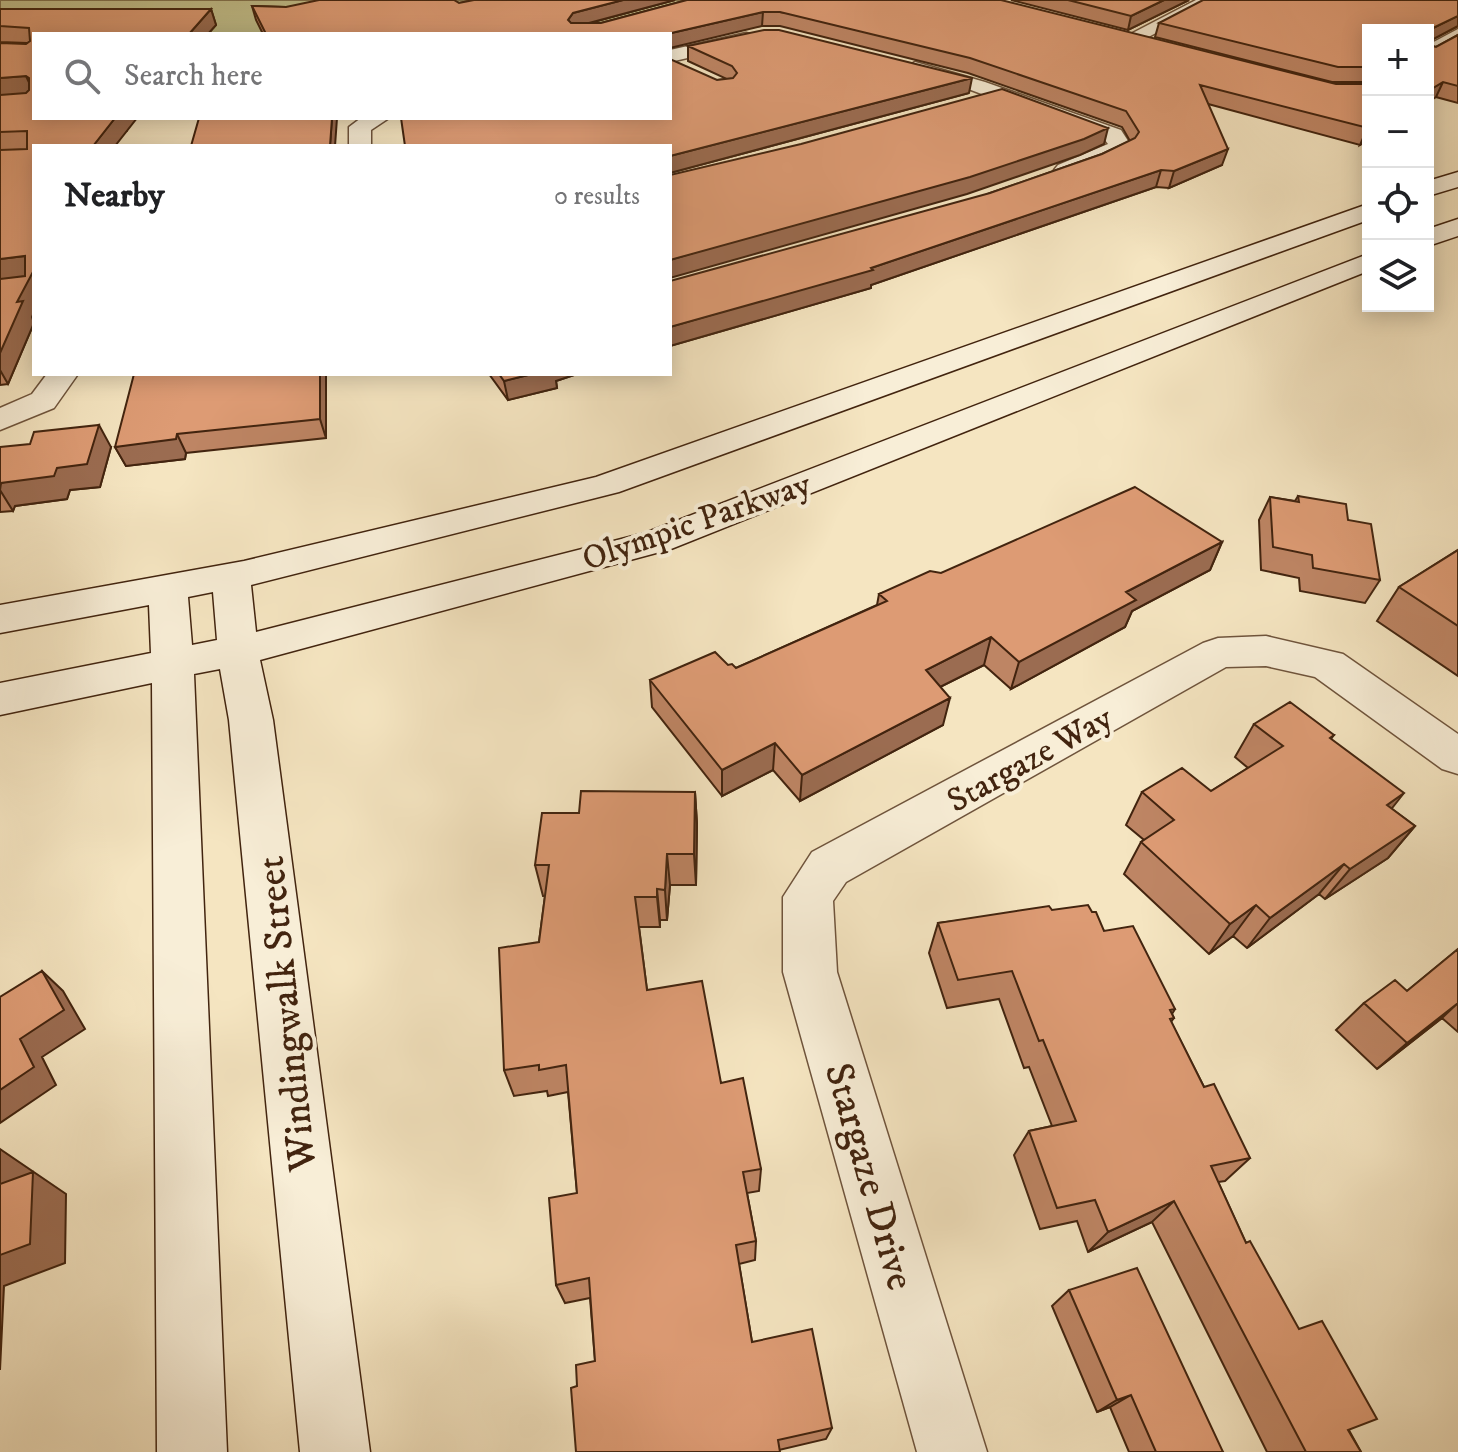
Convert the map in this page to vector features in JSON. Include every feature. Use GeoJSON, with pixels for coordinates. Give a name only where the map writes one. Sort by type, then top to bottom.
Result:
{"type":"FeatureCollection","features":[{"type":"Feature","properties":{"kind":"street"},"geometry":{"type":"LineString","coordinates":[[1161,45],[1125,36],[1209,0]]}},
{"type":"Feature","properties":{"kind":"street"},"geometry":{"type":"LineString","coordinates":[[1434,49],[1458,34]]}},
{"type":"Feature","properties":{"kind":"street"},"geometry":{"type":"LineString","coordinates":[[672,56],[763,35]]}},
{"type":"Feature","properties":{"kind":"street"},"geometry":{"type":"LineString","coordinates":[[891,62],[1001,94],[1113,135],[1121,147],[1089,163],[1045,177]]}},
{"type":"Feature","properties":{"kind":"street"},"geometry":{"type":"LineString","coordinates":[[672,64],[697,75]]}},
{"type":"Feature","properties":{"kind":"street"},"geometry":{"type":"LineString","coordinates":[[964,104],[1001,94]]}},
{"type":"Feature","properties":{"kind":"street"},"geometry":{"type":"LineString","coordinates":[[360,143],[360,127],[374,120]]}},
{"type":"Feature","properties":{"kind":"street"},"geometry":{"type":"LineString","coordinates":[[1434,187],[1458,179]]}},
{"type":"Feature","properties":{"kind":"street","name":"Olympic Parkway"},"geometry":{"type":"LineString","coordinates":[[0,619],[231,577],[607,485],[1362,213]]}},
{"type":"Feature","properties":{"kind":"street"},"geometry":{"type":"LineString","coordinates":[[1434,236],[1458,227]]}},
{"type":"Feature","properties":{"kind":"street","name":"Olympic Parkway"},"geometry":{"type":"LineString","coordinates":[[0,699],[238,651],[658,541],[1362,264]]}},
{"type":"Feature","properties":{"kind":"street"},"geometry":{"type":"LineString","coordinates":[[0,420],[43,401],[62,376]]}},
{"type":"Feature","properties":{"kind":"street","name":"Windingwalk Street"},"geometry":{"type":"LineString","coordinates":[[231,577],[238,651],[251,720],[335,1452]]}},
{"type":"Feature","properties":{"kind":"street"},"geometry":{"type":"LineString","coordinates":[[168,589],[173,665],[192,1452]]}},
{"type":"Feature","properties":{"kind":"street","name":"Stargaze Way"},"geometry":{"type":"LineString","coordinates":[[808,897],[829,867],[1218,653],[1266,651],[1328,665],[1458,757]]}},
{"type":"Feature","properties":{"kind":"street","name":"Stargaze Drive"},"geometry":{"type":"LineString","coordinates":[[808,897],[810,972],[952,1452]]}},
{"type":"Feature","properties":{"kind":"shaded area"},"geometry":{"type":"Polygon","coordinates":[[[0,0],[707,0],[589,32],[32,32],[32,38],[0,104],[0,0]]]}},
{"type":"Feature","properties":{"kind":"building"},"geometry":{"type":"Polygon","coordinates":[[[319,0],[454,0],[459,3],[474,0],[623,0],[573,13],[568,20],[571,23],[601,23],[687,0],[1001,0],[1336,84],[1362,84],[1362,126],[1200,85],[1228,149],[1174,171],[1161,170],[871,268],[873,270],[672,326],[672,280],[990,193],[1102,154],[1135,138],[1139,132],[1126,111],[970,58],[780,12],[763,12],[672,33],[265,32],[252,6],[286,7],[319,0]]]}},
{"type":"Feature","properties":{"kind":"building"},"geometry":{"type":"Polygon","coordinates":[[[1068,0],[1164,0],[1131,16],[1068,0]]]}},
{"type":"Feature","properties":{"kind":"building"},"geometry":{"type":"Polygon","coordinates":[[[1203,0],[1458,0],[1458,16],[1434,28],[1434,24],[1362,24],[1362,67],[1338,67],[1159,23],[1203,0]]]}},
{"type":"Feature","properties":{"kind":"building"},"geometry":{"type":"Polygon","coordinates":[[[0,9],[211,9],[191,32],[32,32],[32,120],[113,120],[95,144],[32,144],[32,274],[17,302],[23,301],[0,353],[0,279],[25,276],[25,256],[0,259],[0,150],[27,149],[27,131],[0,132],[0,95],[26,93],[29,78],[0,78],[0,43],[26,44],[30,41],[29,28],[0,26],[0,9]]]}},
{"type":"Feature","properties":{"kind":"building"},"geometry":{"type":"Polygon","coordinates":[[[764,30],[779,30],[972,78],[672,155],[672,144],[405,144],[401,120],[672,120],[672,60],[717,80],[733,78],[737,73],[732,66],[688,46],[764,30]]]}},
{"type":"Feature","properties":{"kind":"building"},"geometry":{"type":"Polygon","coordinates":[[[1458,35],[1458,86],[1443,82],[1434,87],[1434,46],[1458,35]]]}},
{"type":"Feature","properties":{"kind":"building"},"geometry":{"type":"Polygon","coordinates":[[[1002,89],[1108,128],[970,177],[672,259],[672,175],[801,144],[1002,89]]]}},
{"type":"Feature","properties":{"kind":"building"},"geometry":{"type":"Polygon","coordinates":[[[198,120],[332,120],[330,144],[192,144],[198,120]]]}},
{"type":"Feature","properties":{"kind":"building"},"geometry":{"type":"Polygon","coordinates":[[[133,376],[320,376],[320,419],[177,434],[176,439],[115,447],[133,376]]]}},
{"type":"Feature","properties":{"kind":"building"},"geometry":{"type":"Polygon","coordinates":[[[500,376],[524,376],[504,381],[500,376]]]}},
{"type":"Feature","properties":{"kind":"building"},"geometry":{"type":"Polygon","coordinates":[[[99,425],[87,464],[57,468],[54,476],[0,485],[0,447],[30,444],[34,432],[99,425]]]}},
{"type":"Feature","properties":{"kind":"building"},"geometry":{"type":"Polygon","coordinates":[[[1135,487],[1222,542],[1126,592],[1136,600],[1019,662],[991,637],[926,670],[950,698],[802,775],[775,743],[722,770],[650,680],[715,652],[728,665],[736,668],[887,601],[879,594],[930,571],[941,573],[1135,487]]]}},
{"type":"Feature","properties":{"kind":"building"},"geometry":{"type":"Polygon","coordinates":[[[1298,496],[1346,504],[1348,520],[1371,524],[1380,580],[1313,568],[1312,555],[1273,547],[1270,497],[1299,502],[1298,496]]]}},
{"type":"Feature","properties":{"kind":"building"},"geometry":{"type":"Polygon","coordinates":[[[1458,550],[1458,626],[1399,587],[1458,550]]]}},
{"type":"Feature","properties":{"kind":"building"},"geometry":{"type":"Polygon","coordinates":[[[1290,702],[1334,735],[1330,738],[1404,793],[1387,805],[1415,826],[1350,869],[1344,864],[1270,918],[1256,905],[1230,924],[1141,842],[1174,820],[1142,792],[1182,768],[1211,791],[1283,746],[1254,724],[1290,702]]]}},
{"type":"Feature","properties":{"kind":"building"},"geometry":{"type":"Polygon","coordinates":[[[581,791],[695,792],[694,854],[667,854],[665,890],[657,889],[657,897],[635,897],[647,990],[702,981],[721,1083],[743,1078],[761,1169],[743,1172],[756,1241],[736,1245],[752,1342],[812,1329],[832,1428],[778,1440],[780,1452],[576,1452],[571,1388],[577,1386],[576,1365],[595,1361],[589,1278],[556,1285],[549,1198],[577,1193],[566,1065],[539,1070],[539,1065],[504,1070],[499,948],[539,942],[549,865],[535,865],[542,813],[579,813],[581,791]]]}},
{"type":"Feature","properties":{"kind":"building"},"geometry":{"type":"Polygon","coordinates":[[[1088,905],[1092,912],[1096,912],[1104,931],[1133,926],[1175,1009],[1170,1010],[1174,1018],[1170,1019],[1204,1087],[1214,1084],[1250,1158],[1211,1166],[1246,1243],[1250,1241],[1299,1329],[1322,1321],[1377,1419],[1348,1430],[1361,1452],[1306,1452],[1174,1201],[1108,1232],[1095,1200],[1057,1208],[1029,1131],[1076,1121],[1043,1040],[1039,1041],[1012,971],[958,980],[938,923],[1049,906],[1052,910],[1088,905]]]}},
{"type":"Feature","properties":{"kind":"building"},"geometry":{"type":"Polygon","coordinates":[[[1458,949],[1458,1003],[1407,1043],[1364,1003],[1395,980],[1407,991],[1458,949]]]}},
{"type":"Feature","properties":{"kind":"building"},"geometry":{"type":"Polygon","coordinates":[[[42,971],[64,1010],[20,1039],[34,1067],[0,1090],[0,997],[42,971]]]}},
{"type":"Feature","properties":{"kind":"building"},"geometry":{"type":"Polygon","coordinates":[[[33,1172],[30,1244],[0,1255],[0,1184],[33,1172]]]}},
{"type":"Feature","properties":{"kind":"building"},"geometry":{"type":"Polygon","coordinates":[[[1137,1268],[1223,1452],[1156,1452],[1131,1395],[1117,1400],[1069,1290],[1137,1268]]]}}]}
